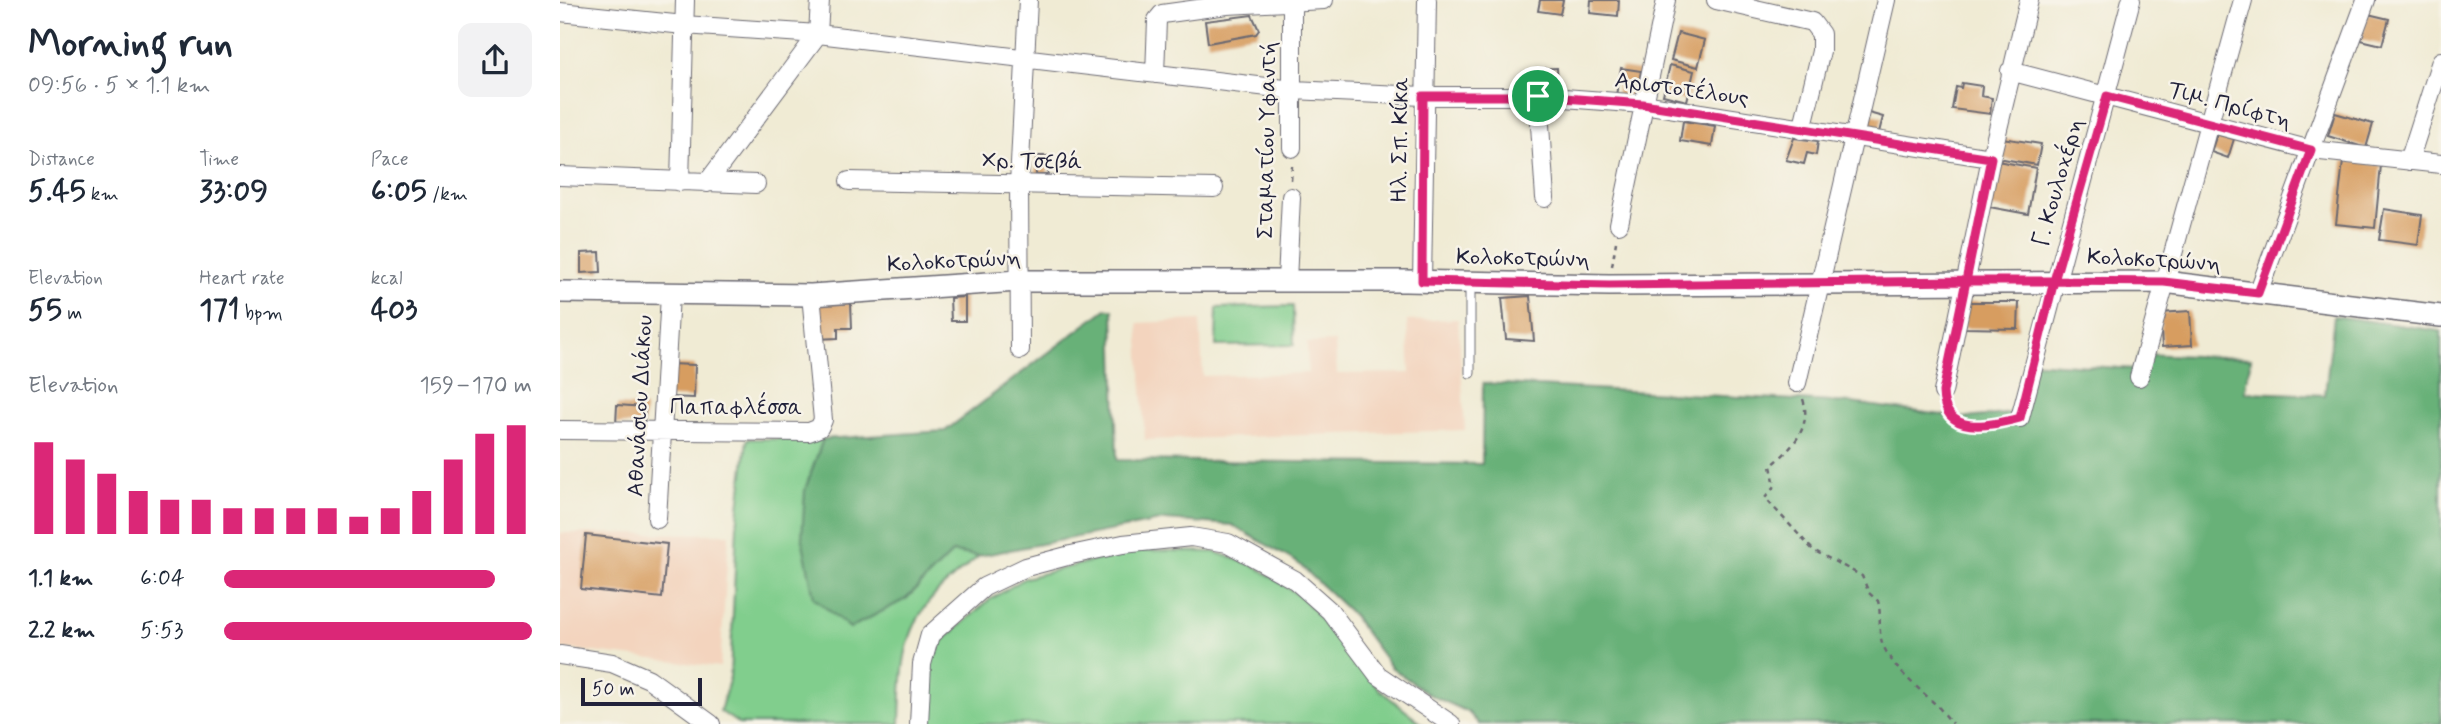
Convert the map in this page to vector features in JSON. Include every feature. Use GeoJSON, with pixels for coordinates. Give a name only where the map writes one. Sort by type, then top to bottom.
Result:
{"type":"FeatureCollection","features":[{"type":"Feature","properties":{"kind":"street"},"geometry":{"type":"LineString","coordinates":[[680,182],[685,0]]}},
{"type":"Feature","properties":{"kind":"street"},"geometry":{"type":"LineString","coordinates":[[706,183],[818,34],[820,0]]}},
{"type":"Feature","properties":{"kind":"street"},"geometry":{"type":"LineString","coordinates":[[1020,350],[1019,184],[1028,0]]}},
{"type":"Feature","properties":{"kind":"street"},"geometry":{"type":"LineString","coordinates":[[1155,74],[1157,20],[1162,14],[1227,5],[1324,0]]}},
{"type":"Feature","properties":{"kind":"street","name":"Ηλ. Σπ. Κίκα"},"geometry":{"type":"LineString","coordinates":[[1422,281],[1423,96],[1427,0]]}},
{"type":"Feature","properties":{"kind":"street"},"geometry":{"type":"LineString","coordinates":[[1619,225],[1667,0]]}},
{"type":"Feature","properties":{"kind":"street"},"geometry":{"type":"LineString","coordinates":[[1717,0],[1770,6],[1812,22],[1821,34],[1821,51],[1802,130]]}},
{"type":"Feature","properties":{"kind":"street"},"geometry":{"type":"LineString","coordinates":[[1797,383],[1886,0]]}},
{"type":"Feature","properties":{"kind":"street"},"geometry":{"type":"LineString","coordinates":[[1943,392],[2010,71],[2029,0]]}},
{"type":"Feature","properties":{"kind":"street","name":"Γ. Κουλοχέρη"},"geometry":{"type":"LineString","coordinates":[[2020,418],[2054,281],[2107,96],[2131,0]]}},
{"type":"Feature","properties":{"kind":"street"},"geometry":{"type":"LineString","coordinates":[[2139,377],[2243,0]]}},
{"type":"Feature","properties":{"kind":"street"},"geometry":{"type":"LineString","coordinates":[[2258,293],[2365,0]]}},
{"type":"Feature","properties":{"kind":"street","name":"Σταματίου Υφαντή"},"geometry":{"type":"LineString","coordinates":[[1292,1],[1293,148]]}},
{"type":"Feature","properties":{"kind":"street","name":"Αριστοτέλους"},"geometry":{"type":"LineString","coordinates":[[560,12],[684,25],[818,34],[1026,56],[1293,90],[1423,96],[1538,96],[1643,104],[1991,158]]}},
{"type":"Feature","properties":{"kind":"street"},"geometry":{"type":"LineString","coordinates":[[2409,161],[2441,61]]}},
{"type":"Feature","properties":{"kind":"street","name":"Τιμ. Πρίφτη"},"geometry":{"type":"LineString","coordinates":[[2010,71],[2311,150],[2441,164]]}},
{"type":"Feature","properties":{"kind":"street"},"geometry":{"type":"LineString","coordinates":[[1538,96],[1545,198]]}},
{"type":"Feature","properties":{"kind":"street"},"geometry":{"type":"LineString","coordinates":[[560,176],[757,184]]}},
{"type":"Feature","properties":{"kind":"street","name":"Χρ. Τσεβά"},"geometry":{"type":"LineString","coordinates":[[849,180],[1214,188]]}},
{"type":"Feature","properties":{"kind":"street","name":"Σταματίου Υφαντή"},"geometry":{"type":"LineString","coordinates":[[1287,281],[1291,197]]}},
{"type":"Feature","properties":{"kind":"street","name":"Κολοκοτρώνη"},"geometry":{"type":"LineString","coordinates":[[560,292],[811,295],[1018,282],[1422,281],[1609,285],[2164,282],[2441,316]]}},
{"type":"Feature","properties":{"kind":"street","name":"Αθανάσιου Διάκου"},"geometry":{"type":"LineString","coordinates":[[657,519],[670,295]]}},
{"type":"Feature","properties":{"kind":"street","name":"Παπαφλέσσα"},"geometry":{"type":"LineString","coordinates":[[560,430],[809,432],[818,428],[823,420],[811,295]]}},
{"type":"Feature","properties":{"kind":"street"},"geometry":{"type":"LineString","coordinates":[[919,724],[922,664],[930,635],[984,587],[1026,567],[1070,555],[1123,544],[1191,537],[1228,543],[1295,580],[1330,611],[1378,675],[1451,724]]}},
{"type":"Feature","properties":{"kind":"street"},"geometry":{"type":"LineString","coordinates":[[560,655],[612,663],[649,679],[711,724]]}},
{"type":"Feature","properties":{"kind":"lane"},"geometry":{"type":"LineString","coordinates":[[1470,282],[1471,373]]}},
{"type":"Feature","properties":{"kind":"path","name":"Σταματίου Υφαντή"},"geometry":{"type":"LineString","coordinates":[[1291,197],[1293,148]]}},
{"type":"Feature","properties":{"kind":"path"},"geometry":{"type":"LineString","coordinates":[[1609,285],[1619,225]]}},
{"type":"Feature","properties":{"kind":"path"},"geometry":{"type":"LineString","coordinates":[[1797,383],[1805,403],[1806,422],[1799,437],[1772,466],[1775,486],[1765,498],[1813,550],[1862,576],[1869,593],[1878,601],[1879,626],[1888,654],[1913,685],[1939,705],[1952,724]]}},
{"type":"Feature","properties":{"kind":"path"},"geometry":{"type":"LineString","coordinates":[[1943,392],[1943,406],[1949,417],[1965,424],[1997,424],[2020,418]]}},
{"type":"Feature","properties":{"kind":"shaded area"},"geometry":{"type":"Polygon","coordinates":[[[1458,319],[1465,430],[1145,440],[1138,323],[1200,320],[1203,376],[1308,373],[1307,343],[1335,342],[1337,374],[1410,373],[1407,321],[1458,319]]]}},
{"type":"Feature","properties":{"kind":"shaded area"},"geometry":{"type":"Polygon","coordinates":[[[560,533],[729,534],[720,667],[560,648],[560,533]]]}},
{"type":"Feature","properties":{"kind":"green space"},"geometry":{"type":"Polygon","coordinates":[[[1293,306],[1294,345],[1216,346],[1217,308],[1293,306]]]}},
{"type":"Feature","properties":{"kind":"green space"},"geometry":{"type":"Polygon","coordinates":[[[1106,309],[1113,309],[1117,460],[1482,464],[1483,383],[1851,403],[1966,418],[2015,413],[2029,362],[2135,369],[2139,354],[2251,358],[2245,392],[2325,395],[2334,316],[2441,331],[2441,724],[1479,724],[1468,712],[1428,694],[1391,667],[1351,613],[1298,563],[1232,525],[1165,520],[979,556],[953,552],[906,599],[850,628],[814,598],[802,538],[805,490],[823,439],[945,431],[1106,309]]]}},
{"type":"Feature","properties":{"kind":"green space"},"geometry":{"type":"Polygon","coordinates":[[[747,439],[823,439],[805,490],[906,599],[953,552],[979,556],[939,591],[923,610],[915,625],[902,673],[900,724],[739,724],[720,711],[730,677],[737,526],[747,439]]]}},
{"type":"Feature","properties":{"kind":"green space"},"geometry":{"type":"Polygon","coordinates":[[[1137,550],[1215,552],[1255,566],[1303,598],[1379,689],[1422,724],[925,724],[930,663],[939,644],[988,601],[1025,578],[1137,550]]]}},
{"type":"Feature","properties":{"kind":"building"},"geometry":{"type":"Polygon","coordinates":[[[1540,0],[1563,0],[1560,14],[1538,11],[1540,0]]]}},
{"type":"Feature","properties":{"kind":"building"},"geometry":{"type":"Polygon","coordinates":[[[1591,0],[1619,0],[1618,16],[1590,13],[1591,0]]]}},
{"type":"Feature","properties":{"kind":"building"},"geometry":{"type":"Polygon","coordinates":[[[2368,14],[2389,19],[2382,45],[2361,40],[2368,14]]]}},
{"type":"Feature","properties":{"kind":"building"},"geometry":{"type":"Polygon","coordinates":[[[1252,15],[1259,30],[1256,34],[1208,43],[1205,21],[1252,15]]]}},
{"type":"Feature","properties":{"kind":"building"},"geometry":{"type":"Polygon","coordinates":[[[1678,33],[1705,40],[1698,67],[1671,60],[1678,33]]]}},
{"type":"Feature","properties":{"kind":"building"},"geometry":{"type":"Polygon","coordinates":[[[1670,65],[1694,71],[1687,101],[1663,95],[1670,65]]]}},
{"type":"Feature","properties":{"kind":"building"},"geometry":{"type":"Polygon","coordinates":[[[1557,68],[1558,88],[1536,89],[1535,69],[1557,68]]]}},
{"type":"Feature","properties":{"kind":"building"},"geometry":{"type":"Polygon","coordinates":[[[1621,68],[1641,71],[1636,98],[1616,95],[1621,68]]]}},
{"type":"Feature","properties":{"kind":"building"},"geometry":{"type":"Polygon","coordinates":[[[1962,83],[1982,86],[1981,96],[1992,98],[1990,114],[1952,109],[1956,87],[1961,88],[1962,83]]]}},
{"type":"Feature","properties":{"kind":"building"},"geometry":{"type":"Polygon","coordinates":[[[1865,112],[1883,117],[1878,136],[1861,131],[1865,112]]]}},
{"type":"Feature","properties":{"kind":"building"},"geometry":{"type":"Polygon","coordinates":[[[2335,113],[2373,124],[2366,148],[2328,136],[2335,113]]]}},
{"type":"Feature","properties":{"kind":"building"},"geometry":{"type":"Polygon","coordinates":[[[1683,121],[1715,126],[1712,146],[1680,141],[1683,121]]]}},
{"type":"Feature","properties":{"kind":"building"},"geometry":{"type":"Polygon","coordinates":[[[2217,134],[2234,139],[2228,158],[2211,152],[2217,134]]]}},
{"type":"Feature","properties":{"kind":"building"},"geometry":{"type":"Polygon","coordinates":[[[1794,138],[1818,141],[1816,155],[1807,153],[1804,164],[1786,160],[1794,138]]]}},
{"type":"Feature","properties":{"kind":"building"},"geometry":{"type":"Polygon","coordinates":[[[2002,138],[2041,144],[2037,165],[1998,158],[2002,138]]]}},
{"type":"Feature","properties":{"kind":"building"},"geometry":{"type":"Polygon","coordinates":[[[1036,156],[1048,156],[1048,175],[1036,175],[1036,156]]]}},
{"type":"Feature","properties":{"kind":"building"},"geometry":{"type":"Polygon","coordinates":[[[1997,161],[2036,168],[2028,214],[1989,207],[1997,161]]]}},
{"type":"Feature","properties":{"kind":"building"},"geometry":{"type":"Polygon","coordinates":[[[2343,161],[2381,165],[2375,228],[2336,224],[2343,161]]]}},
{"type":"Feature","properties":{"kind":"building"},"geometry":{"type":"Polygon","coordinates":[[[2384,209],[2422,215],[2418,245],[2379,240],[2384,209]]]}},
{"type":"Feature","properties":{"kind":"building"},"geometry":{"type":"Polygon","coordinates":[[[600,252],[601,272],[581,273],[581,253],[600,252]]]}},
{"type":"Feature","properties":{"kind":"building"},"geometry":{"type":"Polygon","coordinates":[[[1530,296],[1534,341],[1506,339],[1502,298],[1530,296]]]}},
{"type":"Feature","properties":{"kind":"building"},"geometry":{"type":"Polygon","coordinates":[[[965,297],[965,321],[951,321],[950,298],[965,297]]]}},
{"type":"Feature","properties":{"kind":"building"},"geometry":{"type":"Polygon","coordinates":[[[1965,302],[2019,302],[2018,329],[1964,328],[1965,302]]]}},
{"type":"Feature","properties":{"kind":"building"},"geometry":{"type":"Polygon","coordinates":[[[851,303],[852,328],[838,328],[838,338],[816,339],[815,304],[851,303]]]}},
{"type":"Feature","properties":{"kind":"building"},"geometry":{"type":"Polygon","coordinates":[[[2190,311],[2192,345],[2162,347],[2160,313],[2190,311]]]}},
{"type":"Feature","properties":{"kind":"building"},"geometry":{"type":"Polygon","coordinates":[[[669,364],[695,365],[694,398],[668,397],[669,364]]]}},
{"type":"Feature","properties":{"kind":"building"},"geometry":{"type":"Polygon","coordinates":[[[617,405],[645,407],[644,425],[616,424],[617,405]]]}},
{"type":"Feature","properties":{"kind":"building"},"geometry":{"type":"Polygon","coordinates":[[[586,535],[667,544],[662,598],[581,589],[586,535]]]}},
{"type":"Feature","properties":{"kind":"route"},"geometry":{"type":"LineString","coordinates":[[1538,96],[1423,96],[1422,281],[1609,285],[1966,281],[1943,392],[1943,406],[1949,417],[1965,424],[1997,424],[2020,418],[2054,281],[2164,282],[2258,293],[2311,150],[2107,96],[2054,281],[1966,281],[1991,158],[1643,104],[1538,96]]}}]}
